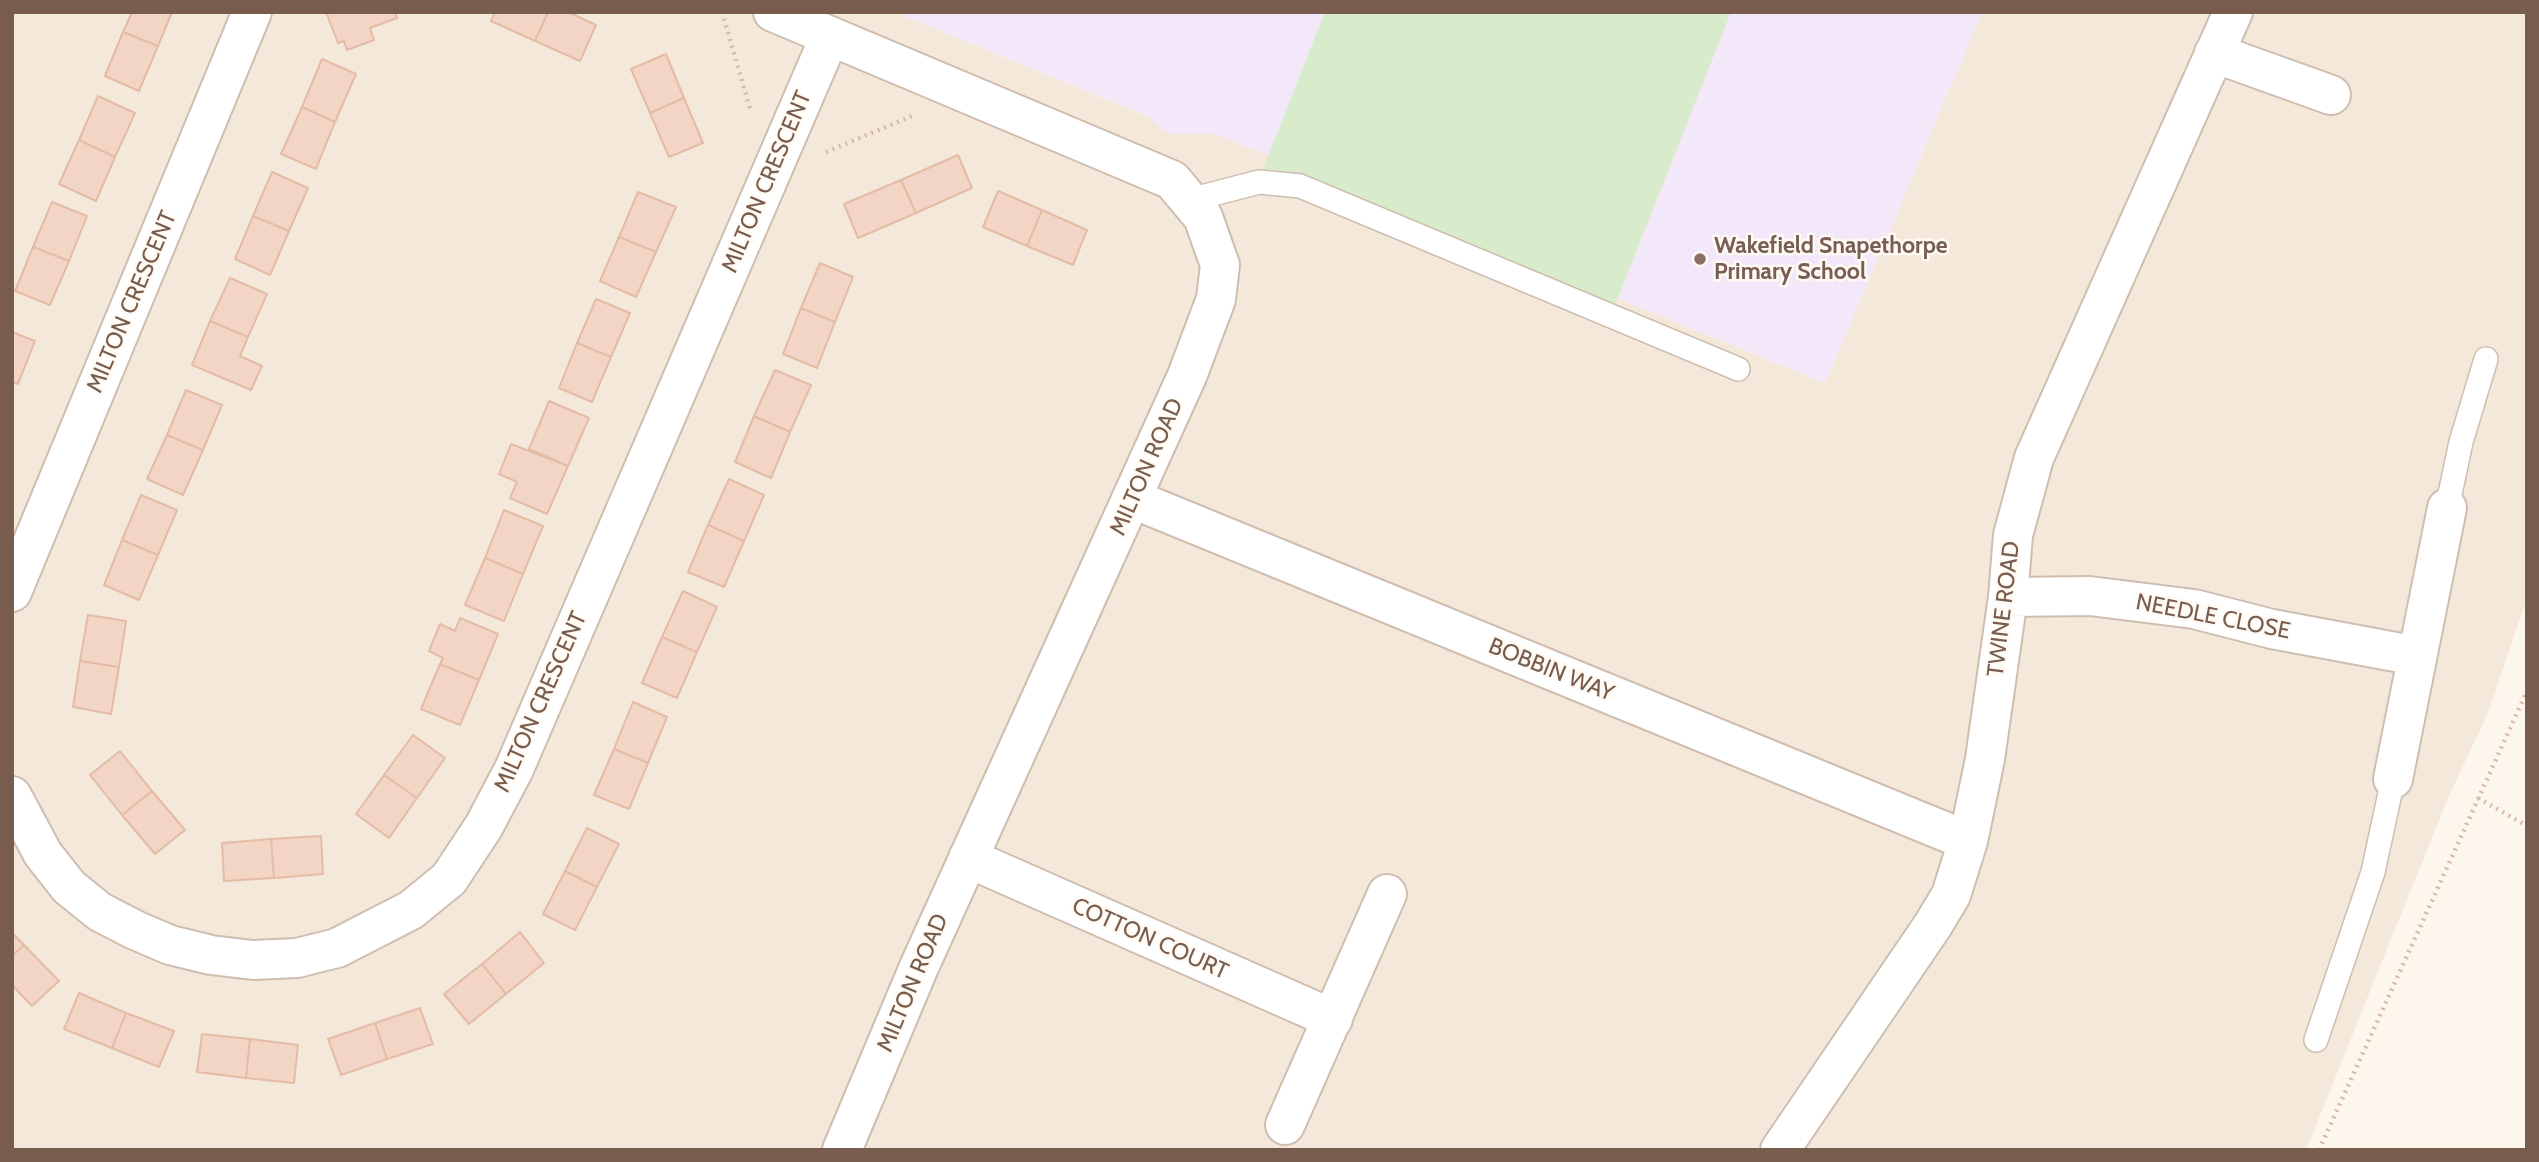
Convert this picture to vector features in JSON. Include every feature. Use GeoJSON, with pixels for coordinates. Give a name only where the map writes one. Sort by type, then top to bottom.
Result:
{"type":"FeatureCollection","features":[{"type":"Feature","properties":{"kind":"street","name":"MILTON CRESCENT"},"geometry":{"type":"LineString","coordinates":[[12,592],[252,12]]}},
{"type":"Feature","properties":{"kind":"street","name":"MILTON ROAD"},"geometry":{"type":"LineString","coordinates":[[774,12],[1172,180],[1203,216],[1220,265],[1216,299],[1187,376],[968,858],[842,1150]]}},
{"type":"Feature","properties":{"kind":"street","name":"TWINE ROAD"},"geometry":{"type":"LineString","coordinates":[[1780,1150],[1934,925],[1951,895],[1968,841],[1985,760],[2008,597],[2012,535],[2034,458],[2232,12]]}},
{"type":"Feature","properties":{"kind":"street","name":"MILTON CRESCENT"},"geometry":{"type":"LineString","coordinates":[[12,796],[43,854],[69,887],[100,912],[170,945],[211,955],[253,960],[297,958],[337,948],[411,910],[449,879],[484,826],[514,769],[830,36]]}},
{"type":"Feature","properties":{"kind":"street"},"geometry":{"type":"LineString","coordinates":[[2214,52],[2331,95]]}},
{"type":"Feature","properties":{"kind":"street","name":"BOBBIN WAY"},"geometry":{"type":"LineString","coordinates":[[1133,499],[1968,841]]}},
{"type":"Feature","properties":{"kind":"street"},"geometry":{"type":"LineString","coordinates":[[2393,779],[2446,508]]}},
{"type":"Feature","properties":{"kind":"street","name":"NEEDLE CLOSE"},"geometry":{"type":"LineString","coordinates":[[2008,597],[2090,596],[2194,609],[2272,629],[2417,656]]}},
{"type":"Feature","properties":{"kind":"street","name":"COTTON COURT"},"geometry":{"type":"LineString","coordinates":[[968,858],[1333,1019]]}},
{"type":"Feature","properties":{"kind":"street"},"geometry":{"type":"LineString","coordinates":[[1285,1125],[1387,894]]}},
{"type":"Feature","properties":{"kind":"lane"},"geometry":{"type":"LineString","coordinates":[[1190,200],[1259,182],[1300,186],[1738,369]]}},
{"type":"Feature","properties":{"kind":"lane"},"geometry":{"type":"LineString","coordinates":[[2446,508],[2461,442],[2486,359]]}},
{"type":"Feature","properties":{"kind":"lane"},"geometry":{"type":"LineString","coordinates":[[2316,1040],[2373,872],[2393,779]]}},
{"type":"Feature","properties":{"kind":"path"},"geometry":{"type":"LineString","coordinates":[[2319,1150],[2527,691]]}},
{"type":"Feature","properties":{"kind":"path"},"geometry":{"type":"LineString","coordinates":[[2478,798],[2527,826]]}},
{"type":"Feature","properties":{"kind":"shaded area"},"geometry":{"type":"Polygon","coordinates":[[[12,12],[895,12],[1149,117],[1168,134],[1216,134],[1825,383],[1982,12],[2527,12],[2527,598],[2487,715],[2448,798],[2306,1150],[12,1150],[12,12]]]}},
{"type":"Feature","properties":{"kind":"shaded area","name":"Wakefield Snapethorpe Primary School"},"geometry":{"type":"Polygon","coordinates":[[[895,12],[1982,12],[1825,383],[1216,134],[1168,134],[1148,116],[895,12]]]}},
{"type":"Feature","properties":{"kind":"green space"},"geometry":{"type":"Polygon","coordinates":[[[1325,12],[1731,12],[1614,308],[1263,169],[1325,12]]]}},
{"type":"Feature","properties":{"kind":"building"},"geometry":{"type":"Polygon","coordinates":[[[132,12],[172,12],[158,46],[123,32],[132,12]]]}},
{"type":"Feature","properties":{"kind":"building"},"geometry":{"type":"Polygon","coordinates":[[[326,12],[395,12],[397,18],[370,28],[374,40],[347,50],[344,41],[338,43],[326,12]]]}},
{"type":"Feature","properties":{"kind":"building"},"geometry":{"type":"Polygon","coordinates":[[[495,12],[548,12],[535,41],[491,21],[495,12]]]}},
{"type":"Feature","properties":{"kind":"building"},"geometry":{"type":"Polygon","coordinates":[[[548,12],[568,12],[596,25],[580,61],[535,41],[548,12]]]}},
{"type":"Feature","properties":{"kind":"building"},"geometry":{"type":"Polygon","coordinates":[[[123,32],[158,46],[139,91],[105,76],[123,32]]]}},
{"type":"Feature","properties":{"kind":"building"},"geometry":{"type":"Polygon","coordinates":[[[666,54],[684,98],[650,113],[631,69],[666,54]]]}},
{"type":"Feature","properties":{"kind":"building"},"geometry":{"type":"Polygon","coordinates":[[[322,59],[356,74],[335,122],[302,107],[322,59]]]}},
{"type":"Feature","properties":{"kind":"building"},"geometry":{"type":"Polygon","coordinates":[[[98,96],[135,113],[115,157],[79,140],[98,96]]]}},
{"type":"Feature","properties":{"kind":"building"},"geometry":{"type":"Polygon","coordinates":[[[684,98],[703,143],[669,157],[650,113],[684,98]]]}},
{"type":"Feature","properties":{"kind":"building"},"geometry":{"type":"Polygon","coordinates":[[[302,107],[335,122],[316,169],[281,154],[302,107]]]}},
{"type":"Feature","properties":{"kind":"building"},"geometry":{"type":"Polygon","coordinates":[[[79,140],[115,157],[96,201],[59,184],[79,140]]]}},
{"type":"Feature","properties":{"kind":"building"},"geometry":{"type":"Polygon","coordinates":[[[958,155],[972,188],[916,213],[901,180],[958,155]]]}},
{"type":"Feature","properties":{"kind":"building"},"geometry":{"type":"Polygon","coordinates":[[[272,172],[308,188],[289,231],[253,216],[272,172]]]}},
{"type":"Feature","properties":{"kind":"building"},"geometry":{"type":"Polygon","coordinates":[[[901,180],[916,213],[858,238],[844,204],[901,180]]]}},
{"type":"Feature","properties":{"kind":"building"},"geometry":{"type":"Polygon","coordinates":[[[998,191],[1042,210],[1027,246],[983,227],[998,191]]]}},
{"type":"Feature","properties":{"kind":"building"},"geometry":{"type":"Polygon","coordinates":[[[638,192],[676,207],[656,252],[619,237],[638,192]]]}},
{"type":"Feature","properties":{"kind":"building"},"geometry":{"type":"Polygon","coordinates":[[[52,202],[87,216],[69,261],[33,247],[52,202]]]}},
{"type":"Feature","properties":{"kind":"building"},"geometry":{"type":"Polygon","coordinates":[[[1042,210],[1087,230],[1073,265],[1027,246],[1042,210]]]}},
{"type":"Feature","properties":{"kind":"building"},"geometry":{"type":"Polygon","coordinates":[[[253,216],[289,231],[270,275],[235,259],[253,216]]]}},
{"type":"Feature","properties":{"kind":"building"},"geometry":{"type":"Polygon","coordinates":[[[619,237],[656,252],[636,297],[600,281],[619,237]]]}},
{"type":"Feature","properties":{"kind":"building"},"geometry":{"type":"Polygon","coordinates":[[[33,247],[69,261],[50,305],[15,291],[33,247]]]}},
{"type":"Feature","properties":{"kind":"building"},"geometry":{"type":"Polygon","coordinates":[[[820,263],[853,277],[835,322],[801,308],[820,263]]]}},
{"type":"Feature","properties":{"kind":"building"},"geometry":{"type":"Polygon","coordinates":[[[230,278],[267,294],[248,337],[210,321],[230,278]]]}},
{"type":"Feature","properties":{"kind":"building"},"geometry":{"type":"Polygon","coordinates":[[[596,299],[630,313],[611,357],[577,343],[596,299]]]}},
{"type":"Feature","properties":{"kind":"building"},"geometry":{"type":"Polygon","coordinates":[[[801,308],[835,322],[817,368],[783,354],[801,308]]]}},
{"type":"Feature","properties":{"kind":"building"},"geometry":{"type":"Polygon","coordinates":[[[210,321],[248,337],[240,356],[262,366],[251,390],[192,365],[210,321]]]}},
{"type":"Feature","properties":{"kind":"building"},"geometry":{"type":"Polygon","coordinates":[[[12,332],[35,341],[18,384],[12,382],[12,332]]]}},
{"type":"Feature","properties":{"kind":"building"},"geometry":{"type":"Polygon","coordinates":[[[577,343],[611,357],[592,402],[559,388],[577,343]]]}},
{"type":"Feature","properties":{"kind":"building"},"geometry":{"type":"Polygon","coordinates":[[[775,370],[811,385],[790,432],[754,416],[775,370]]]}},
{"type":"Feature","properties":{"kind":"building"},"geometry":{"type":"Polygon","coordinates":[[[186,390],[222,405],[203,450],[167,435],[186,390]]]}},
{"type":"Feature","properties":{"kind":"building"},"geometry":{"type":"Polygon","coordinates":[[[549,401],[589,418],[568,466],[529,449],[549,401]]]}},
{"type":"Feature","properties":{"kind":"building"},"geometry":{"type":"Polygon","coordinates":[[[754,416],[790,432],[771,478],[735,462],[754,416]]]}},
{"type":"Feature","properties":{"kind":"building"},"geometry":{"type":"Polygon","coordinates":[[[167,435],[203,450],[183,495],[147,479],[167,435]]]}},
{"type":"Feature","properties":{"kind":"building"},"geometry":{"type":"Polygon","coordinates":[[[511,444],[568,466],[547,514],[510,498],[517,482],[499,474],[511,444]]]}},
{"type":"Feature","properties":{"kind":"building"},"geometry":{"type":"Polygon","coordinates":[[[729,479],[764,495],[744,541],[708,525],[729,479]]]}},
{"type":"Feature","properties":{"kind":"building"},"geometry":{"type":"Polygon","coordinates":[[[141,495],[177,510],[158,555],[122,540],[141,495]]]}},
{"type":"Feature","properties":{"kind":"building"},"geometry":{"type":"Polygon","coordinates":[[[504,510],[543,526],[523,574],[485,558],[504,510]]]}},
{"type":"Feature","properties":{"kind":"building"},"geometry":{"type":"Polygon","coordinates":[[[708,525],[744,541],[724,587],[688,572],[708,525]]]}},
{"type":"Feature","properties":{"kind":"building"},"geometry":{"type":"Polygon","coordinates":[[[122,540],[158,555],[139,600],[104,585],[122,540]]]}},
{"type":"Feature","properties":{"kind":"building"},"geometry":{"type":"Polygon","coordinates":[[[485,558],[523,574],[504,621],[465,605],[485,558]]]}},
{"type":"Feature","properties":{"kind":"building"},"geometry":{"type":"Polygon","coordinates":[[[683,591],[717,607],[697,652],[662,637],[683,591]]]}},
{"type":"Feature","properties":{"kind":"building"},"geometry":{"type":"Polygon","coordinates":[[[88,615],[126,621],[119,667],[80,661],[88,615]]]}},
{"type":"Feature","properties":{"kind":"building"},"geometry":{"type":"Polygon","coordinates":[[[460,618],[498,634],[479,680],[440,664],[443,658],[429,651],[440,624],[455,631],[460,618]]]}},
{"type":"Feature","properties":{"kind":"building"},"geometry":{"type":"Polygon","coordinates":[[[662,637],[697,652],[677,698],[642,683],[662,637]]]}},
{"type":"Feature","properties":{"kind":"building"},"geometry":{"type":"Polygon","coordinates":[[[80,661],[119,667],[111,714],[73,707],[80,661]]]}},
{"type":"Feature","properties":{"kind":"building"},"geometry":{"type":"Polygon","coordinates":[[[440,664],[479,680],[460,725],[421,709],[440,664]]]}},
{"type":"Feature","properties":{"kind":"building"},"geometry":{"type":"Polygon","coordinates":[[[633,702],[667,717],[648,763],[614,749],[633,702]]]}},
{"type":"Feature","properties":{"kind":"building"},"geometry":{"type":"Polygon","coordinates":[[[413,735],[445,758],[417,798],[384,775],[413,735]]]}},
{"type":"Feature","properties":{"kind":"building"},"geometry":{"type":"Polygon","coordinates":[[[614,749],[648,763],[629,809],[594,795],[614,749]]]}},
{"type":"Feature","properties":{"kind":"building"},"geometry":{"type":"Polygon","coordinates":[[[120,751],[152,791],[122,815],[90,775],[120,751]]]}},
{"type":"Feature","properties":{"kind":"building"},"geometry":{"type":"Polygon","coordinates":[[[384,775],[417,798],[389,838],[356,814],[384,775]]]}},
{"type":"Feature","properties":{"kind":"building"},"geometry":{"type":"Polygon","coordinates":[[[152,791],[185,830],[155,854],[122,815],[152,791]]]}},
{"type":"Feature","properties":{"kind":"building"},"geometry":{"type":"Polygon","coordinates":[[[587,828],[619,844],[597,887],[565,871],[587,828]]]}},
{"type":"Feature","properties":{"kind":"building"},"geometry":{"type":"Polygon","coordinates":[[[321,836],[323,874],[274,878],[271,839],[321,836]]]}},
{"type":"Feature","properties":{"kind":"building"},"geometry":{"type":"Polygon","coordinates":[[[271,839],[274,878],[224,881],[222,843],[271,839]]]}},
{"type":"Feature","properties":{"kind":"building"},"geometry":{"type":"Polygon","coordinates":[[[565,871],[597,887],[575,930],[543,914],[565,871]]]}},
{"type":"Feature","properties":{"kind":"building"},"geometry":{"type":"Polygon","coordinates":[[[520,932],[544,963],[506,994],[482,964],[520,932]]]}},
{"type":"Feature","properties":{"kind":"building"},"geometry":{"type":"Polygon","coordinates":[[[12,933],[24,945],[12,956],[12,933]]]}},
{"type":"Feature","properties":{"kind":"building"},"geometry":{"type":"Polygon","coordinates":[[[24,945],[59,981],[32,1006],[12,985],[12,956],[24,945]]]}},
{"type":"Feature","properties":{"kind":"building"},"geometry":{"type":"Polygon","coordinates":[[[482,964],[506,994],[469,1024],[444,994],[482,964]]]}},
{"type":"Feature","properties":{"kind":"building"},"geometry":{"type":"Polygon","coordinates":[[[79,993],[126,1013],[112,1048],[64,1029],[79,993]]]}},
{"type":"Feature","properties":{"kind":"building"},"geometry":{"type":"Polygon","coordinates":[[[420,1008],[433,1044],[387,1059],[375,1023],[420,1008]]]}},
{"type":"Feature","properties":{"kind":"building"},"geometry":{"type":"Polygon","coordinates":[[[126,1013],[174,1031],[159,1067],[112,1048],[126,1013]]]}},
{"type":"Feature","properties":{"kind":"building"},"geometry":{"type":"Polygon","coordinates":[[[375,1023],[387,1059],[341,1075],[328,1039],[375,1023]]]}},
{"type":"Feature","properties":{"kind":"building"},"geometry":{"type":"Polygon","coordinates":[[[202,1034],[250,1039],[246,1078],[197,1072],[202,1034]]]}},
{"type":"Feature","properties":{"kind":"building"},"geometry":{"type":"Polygon","coordinates":[[[250,1039],[298,1045],[294,1083],[246,1078],[250,1039]]]}},
{"type":"Feature","properties":{"kind":"place","name":"Wakefield Snapethorpe Primary School"},"geometry":{"type":"Point","coordinates":[1700,259]}}]}
